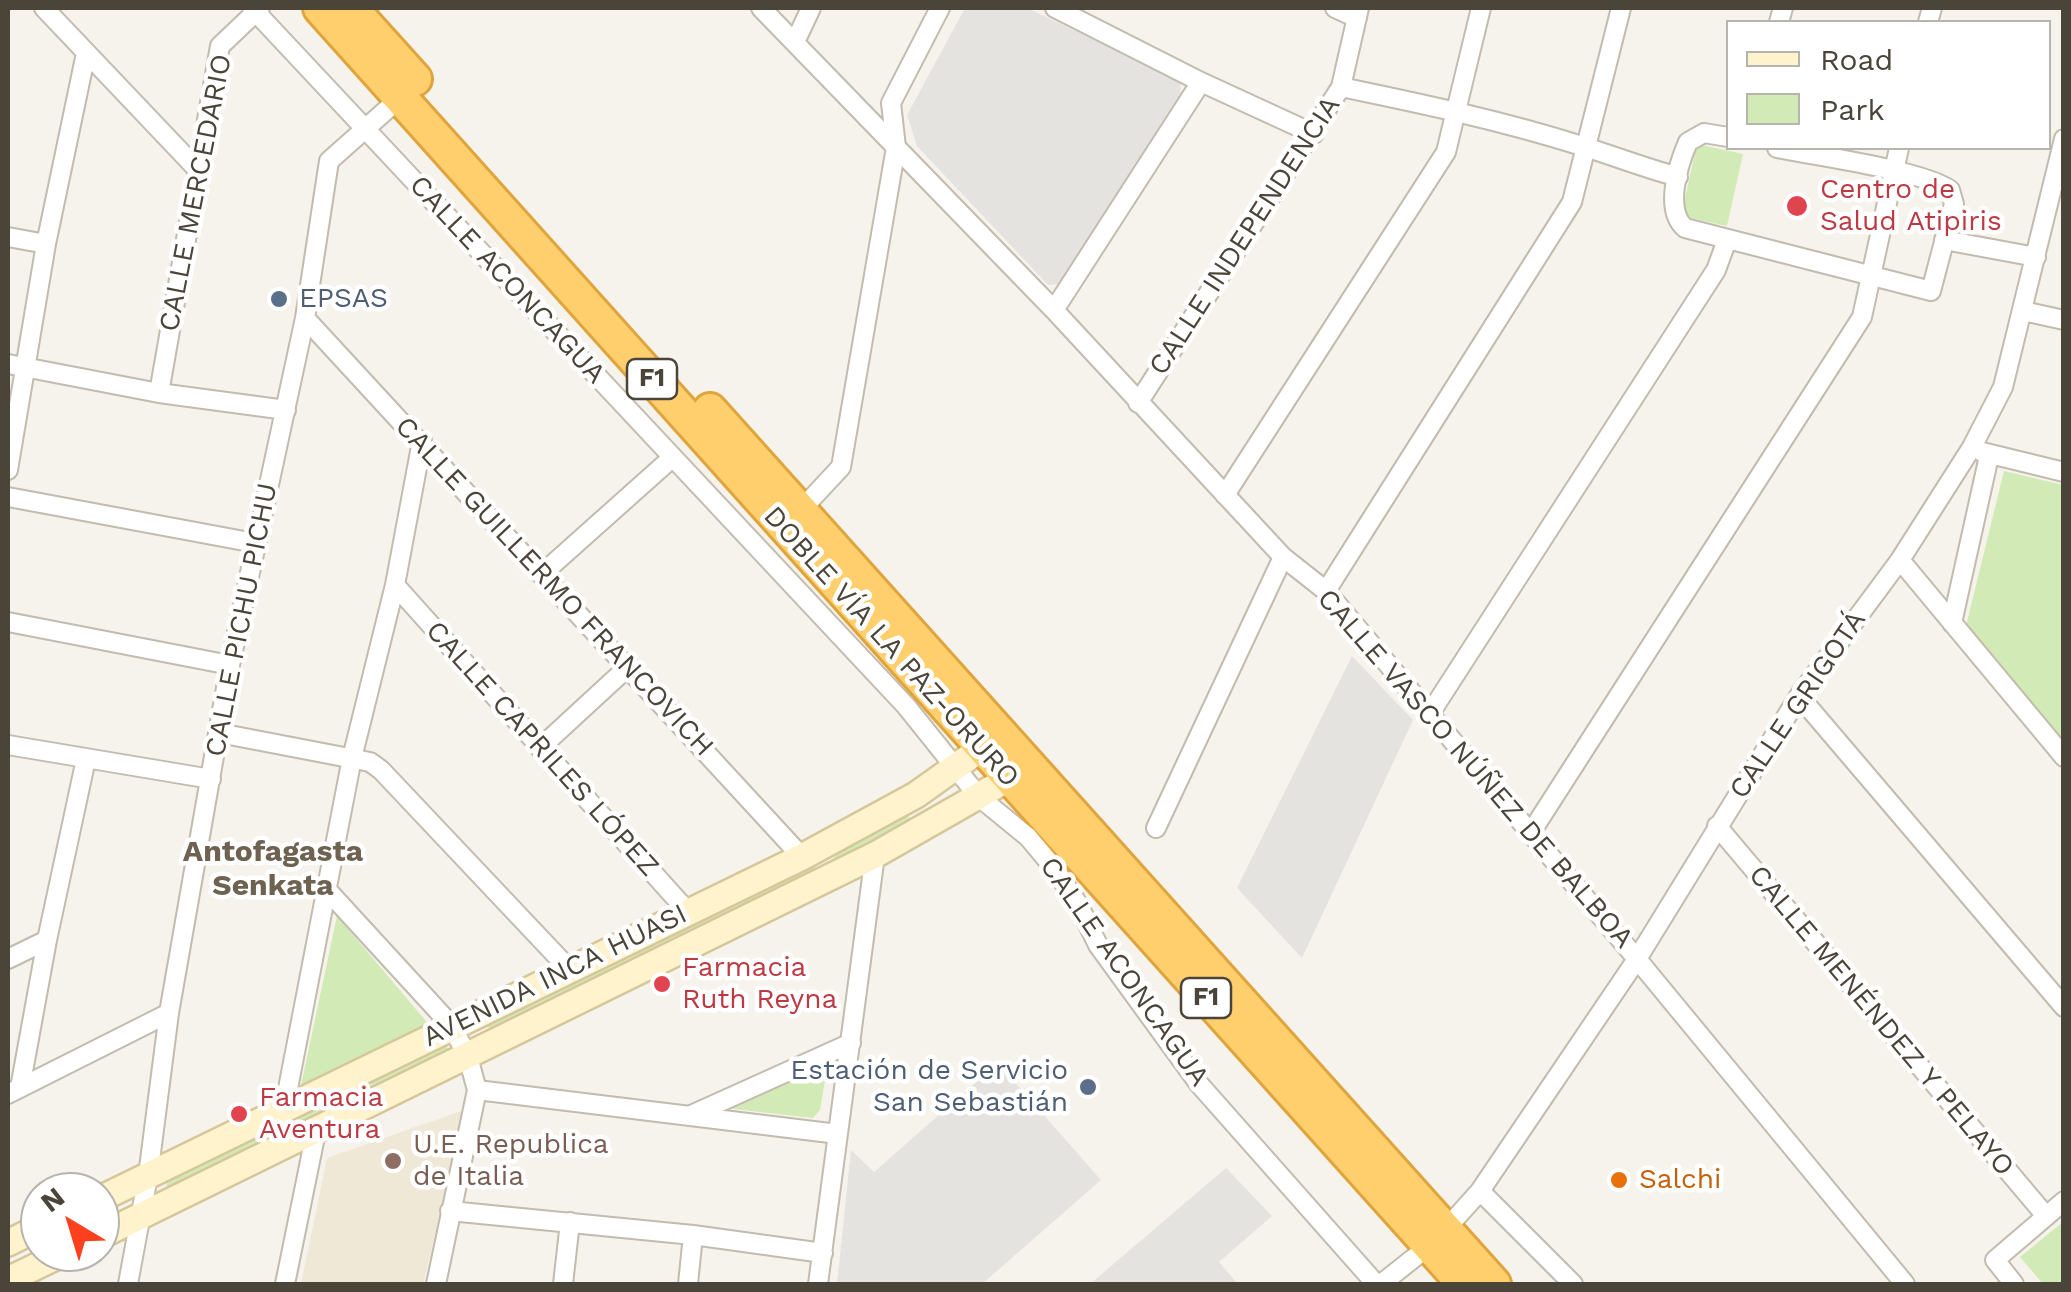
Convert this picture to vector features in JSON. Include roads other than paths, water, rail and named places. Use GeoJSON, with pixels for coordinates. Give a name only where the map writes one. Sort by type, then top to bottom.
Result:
{"type":"FeatureCollection","features":[{"type":"Feature","properties":{"kind":"highway","name":"DOBLE VÍA LA PAZ-ORURO"},"geometry":{"type":"LineString","coordinates":[[320,8],[979,751],[1437,1238],[1494,1284]]}},
{"type":"Feature","properties":{"kind":"highway","name":"DOBLE VÍA LA PAZ-ORURO"},"geometry":{"type":"LineString","coordinates":[[351,8],[800,511],[979,751],[1437,1238],[1464,1284]]}},
{"type":"Feature","properties":{"kind":"street"},"geometry":{"type":"LineString","coordinates":[[44,8],[197,169]]}},
{"type":"Feature","properties":{"kind":"street","name":"CALLE VASCO NÚÑEZ DE BALBOA"},"geometry":{"type":"LineString","coordinates":[[762,8],[1054,310],[1283,556],[1326,590],[1906,1284]]}},
{"type":"Feature","properties":{"kind":"street"},"geometry":{"type":"LineString","coordinates":[[794,42],[811,8]]}},
{"type":"Feature","properties":{"kind":"street"},"geometry":{"type":"LineString","coordinates":[[800,511],[841,467],[896,147],[891,103],[940,8]]}},
{"type":"Feature","properties":{"kind":"street"},"geometry":{"type":"LineString","coordinates":[[1055,8],[1086,14],[1201,82],[1314,134]]}},
{"type":"Feature","properties":{"kind":"street"},"geometry":{"type":"LineString","coordinates":[[1336,8],[1358,13]]}},
{"type":"Feature","properties":{"kind":"street"},"geometry":{"type":"LineString","coordinates":[[1225,496],[1446,152],[1481,8]]}},
{"type":"Feature","properties":{"kind":"street"},"geometry":{"type":"LineString","coordinates":[[1326,590],[1572,202],[1621,8]]}},
{"type":"Feature","properties":{"kind":"street","name":"CALLE ACONCAGUA"},"geometry":{"type":"LineString","coordinates":[[256,9],[906,706],[979,751],[979,797],[1028,837],[1054,868],[1098,945],[1199,1084],[1379,1284]]}},
{"type":"Feature","properties":{"kind":"street","name":"CALLE MERCEDARIO"},"geometry":{"type":"LineString","coordinates":[[159,393],[220,46],[256,9]]}},
{"type":"Feature","properties":{"kind":"street","name":"CALLE INDEPENDENCIA"},"geometry":{"type":"LineString","coordinates":[[1138,403],[1342,87],[1358,13]]}},
{"type":"Feature","properties":{"kind":"street"},"geometry":{"type":"LineString","coordinates":[[8,470],[16,365],[86,52]]}},
{"type":"Feature","properties":{"kind":"street"},"geometry":{"type":"LineString","coordinates":[[1054,310],[1201,82]]}},
{"type":"Feature","properties":{"kind":"street"},"geometry":{"type":"LineString","coordinates":[[1342,87],[1457,111],[1678,177]]}},
{"type":"Feature","properties":{"kind":"street","name":"CALLE PICHU PICHU"},"geometry":{"type":"LineString","coordinates":[[128,1284],[148,1176],[169,1013],[230,665],[305,318],[329,162],[400,97]]}},
{"type":"Feature","properties":{"kind":"street"},"geometry":{"type":"LineString","coordinates":[[1726,137],[1704,133],[1695,136],[1685,149],[1673,208],[1677,222],[1727,240],[1931,291],[1954,204],[1950,190],[1943,184],[1787,150]]}},
{"type":"Feature","properties":{"kind":"street","name":"CALLE GRIGOTÁ"},"geometry":{"type":"LineString","coordinates":[[1379,1284],[1437,1238],[1480,1191],[1638,959],[1799,696],[1980,451],[2023,311],[2064,139]]}},
{"type":"Feature","properties":{"kind":"street"},"geometry":{"type":"LineString","coordinates":[[1530,834],[1862,317],[1898,150]]}},
{"type":"Feature","properties":{"kind":"street"},"geometry":{"type":"LineString","coordinates":[[8,237],[46,244]]}},
{"type":"Feature","properties":{"kind":"street"},"geometry":{"type":"LineString","coordinates":[[1429,716],[1716,270],[1727,240]]}},
{"type":"Feature","properties":{"kind":"street"},"geometry":{"type":"LineString","coordinates":[[1944,240],[2036,257]]}},
{"type":"Feature","properties":{"kind":"street"},"geometry":{"type":"LineString","coordinates":[[2023,311],[2064,320]]}},
{"type":"Feature","properties":{"kind":"street","name":"CALLE GUILLERMO FRANCOVICH"},"geometry":{"type":"LineString","coordinates":[[305,318],[629,666],[812,852]]}},
{"type":"Feature","properties":{"kind":"street"},"geometry":{"type":"LineString","coordinates":[[16,365],[159,393],[286,410]]}},
{"type":"Feature","properties":{"kind":"street"},"geometry":{"type":"LineString","coordinates":[[284,1109],[352,758],[395,585],[422,441]]}},
{"type":"Feature","properties":{"kind":"street"},"geometry":{"type":"LineString","coordinates":[[1952,622],[1980,451],[2064,472]]}},
{"type":"Feature","properties":{"kind":"street"},"geometry":{"type":"LineString","coordinates":[[543,574],[673,457]]}},
{"type":"Feature","properties":{"kind":"street"},"geometry":{"type":"LineString","coordinates":[[8,497],[255,543]]}},
{"type":"Feature","properties":{"kind":"street"},"geometry":{"type":"LineString","coordinates":[[1156,828],[1283,556]]}},
{"type":"Feature","properties":{"kind":"street"},"geometry":{"type":"LineString","coordinates":[[1900,560],[2064,757]]}},
{"type":"Feature","properties":{"kind":"street","name":"CALLE CAPRILES LÓPEZ"},"geometry":{"type":"LineString","coordinates":[[395,585],[688,912]]}},
{"type":"Feature","properties":{"kind":"street"},"geometry":{"type":"LineString","coordinates":[[8,622],[230,665]]}},
{"type":"Feature","properties":{"kind":"street"},"geometry":{"type":"LineString","coordinates":[[540,748],[629,666]]}},
{"type":"Feature","properties":{"kind":"street"},"geometry":{"type":"LineString","coordinates":[[1799,696],[2064,1007]]}},
{"type":"Feature","properties":{"kind":"street"},"geometry":{"type":"LineString","coordinates":[[219,733],[370,762],[570,970]]}},
{"type":"Feature","properties":{"kind":"street"},"geometry":{"type":"LineString","coordinates":[[8,744],[210,780]]}},
{"type":"Feature","properties":{"kind":"street","name":"AVENIDA INCA HUASI"},"geometry":{"type":"LineString","coordinates":[[120,1189],[812,852],[916,795],[979,751]]}},
{"type":"Feature","properties":{"kind":"street"},"geometry":{"type":"LineString","coordinates":[[14,1091],[86,759]]}},
{"type":"Feature","properties":{"kind":"street","name":"AVENIDA INCA HUASI"},"geometry":{"type":"LineString","coordinates":[[120,1226],[837,874],[1008,779]]}},
{"type":"Feature","properties":{"kind":"street","name":"CALLE MENÉNDEZ Y PELAYO"},"geometry":{"type":"LineString","coordinates":[[1716,826],[2046,1216]]}},
{"type":"Feature","properties":{"kind":"street"},"geometry":{"type":"LineString","coordinates":[[812,852],[837,874]]}},
{"type":"Feature","properties":{"kind":"street"},"geometry":{"type":"LineString","coordinates":[[818,1284],[874,855]]}},
{"type":"Feature","properties":{"kind":"street"},"geometry":{"type":"LineString","coordinates":[[329,892],[451,1025],[468,1057],[477,1090],[436,1284]]}},
{"type":"Feature","properties":{"kind":"street"},"geometry":{"type":"LineString","coordinates":[[8,959],[47,940]]}},
{"type":"Feature","properties":{"kind":"street"},"geometry":{"type":"LineString","coordinates":[[14,1091],[169,1013]]}},
{"type":"Feature","properties":{"kind":"street"},"geometry":{"type":"LineString","coordinates":[[688,1116],[852,1043]]}},
{"type":"Feature","properties":{"kind":"street"},"geometry":{"type":"LineString","coordinates":[[477,1090],[838,1134]]}},
{"type":"Feature","properties":{"kind":"street"},"geometry":{"type":"LineString","coordinates":[[285,1284],[317,1127]]}},
{"type":"Feature","properties":{"kind":"street"},"geometry":{"type":"LineString","coordinates":[[1480,1191],[1573,1284]]}},
{"type":"Feature","properties":{"kind":"street"},"geometry":{"type":"LineString","coordinates":[[2014,1284],[1995,1260],[2064,1201]]}},
{"type":"Feature","properties":{"kind":"street"},"geometry":{"type":"LineString","coordinates":[[450,1211],[693,1235],[823,1253]]}},
{"type":"Feature","properties":{"kind":"street"},"geometry":{"type":"LineString","coordinates":[[563,1284],[570,1222]]}},
{"type":"Feature","properties":{"kind":"street"},"geometry":{"type":"LineString","coordinates":[[688,1284],[693,1235]]}},
{"type":"Feature","properties":{"kind":"place","name":"Centro de Salud Atipiris"},"geometry":{"type":"Point","coordinates":[1797,206]}},
{"type":"Feature","properties":{"kind":"place","name":"EPSAS"},"geometry":{"type":"Point","coordinates":[279,299]}},
{"type":"Feature","properties":{"kind":"place","name":"Farmacia Ruth Reyna"},"geometry":{"type":"Point","coordinates":[662,984]}},
{"type":"Feature","properties":{"kind":"place","name":"Estación de Servicio San Sebastián"},"geometry":{"type":"Point","coordinates":[1088,1087]}},
{"type":"Feature","properties":{"kind":"place","name":"Farmacia Aventura"},"geometry":{"type":"Point","coordinates":[239,1114]}},
{"type":"Feature","properties":{"kind":"place","name":"U.E. Republica de Italia"},"geometry":{"type":"Point","coordinates":[393,1161]}},
{"type":"Feature","properties":{"kind":"place","name":"Salchi"},"geometry":{"type":"Point","coordinates":[1619,1180]}},
{"type":"Feature","properties":{"kind":"district","name":"Antofagasta Senkata"},"geometry":{"type":"Point","coordinates":[273,869]}}]}
